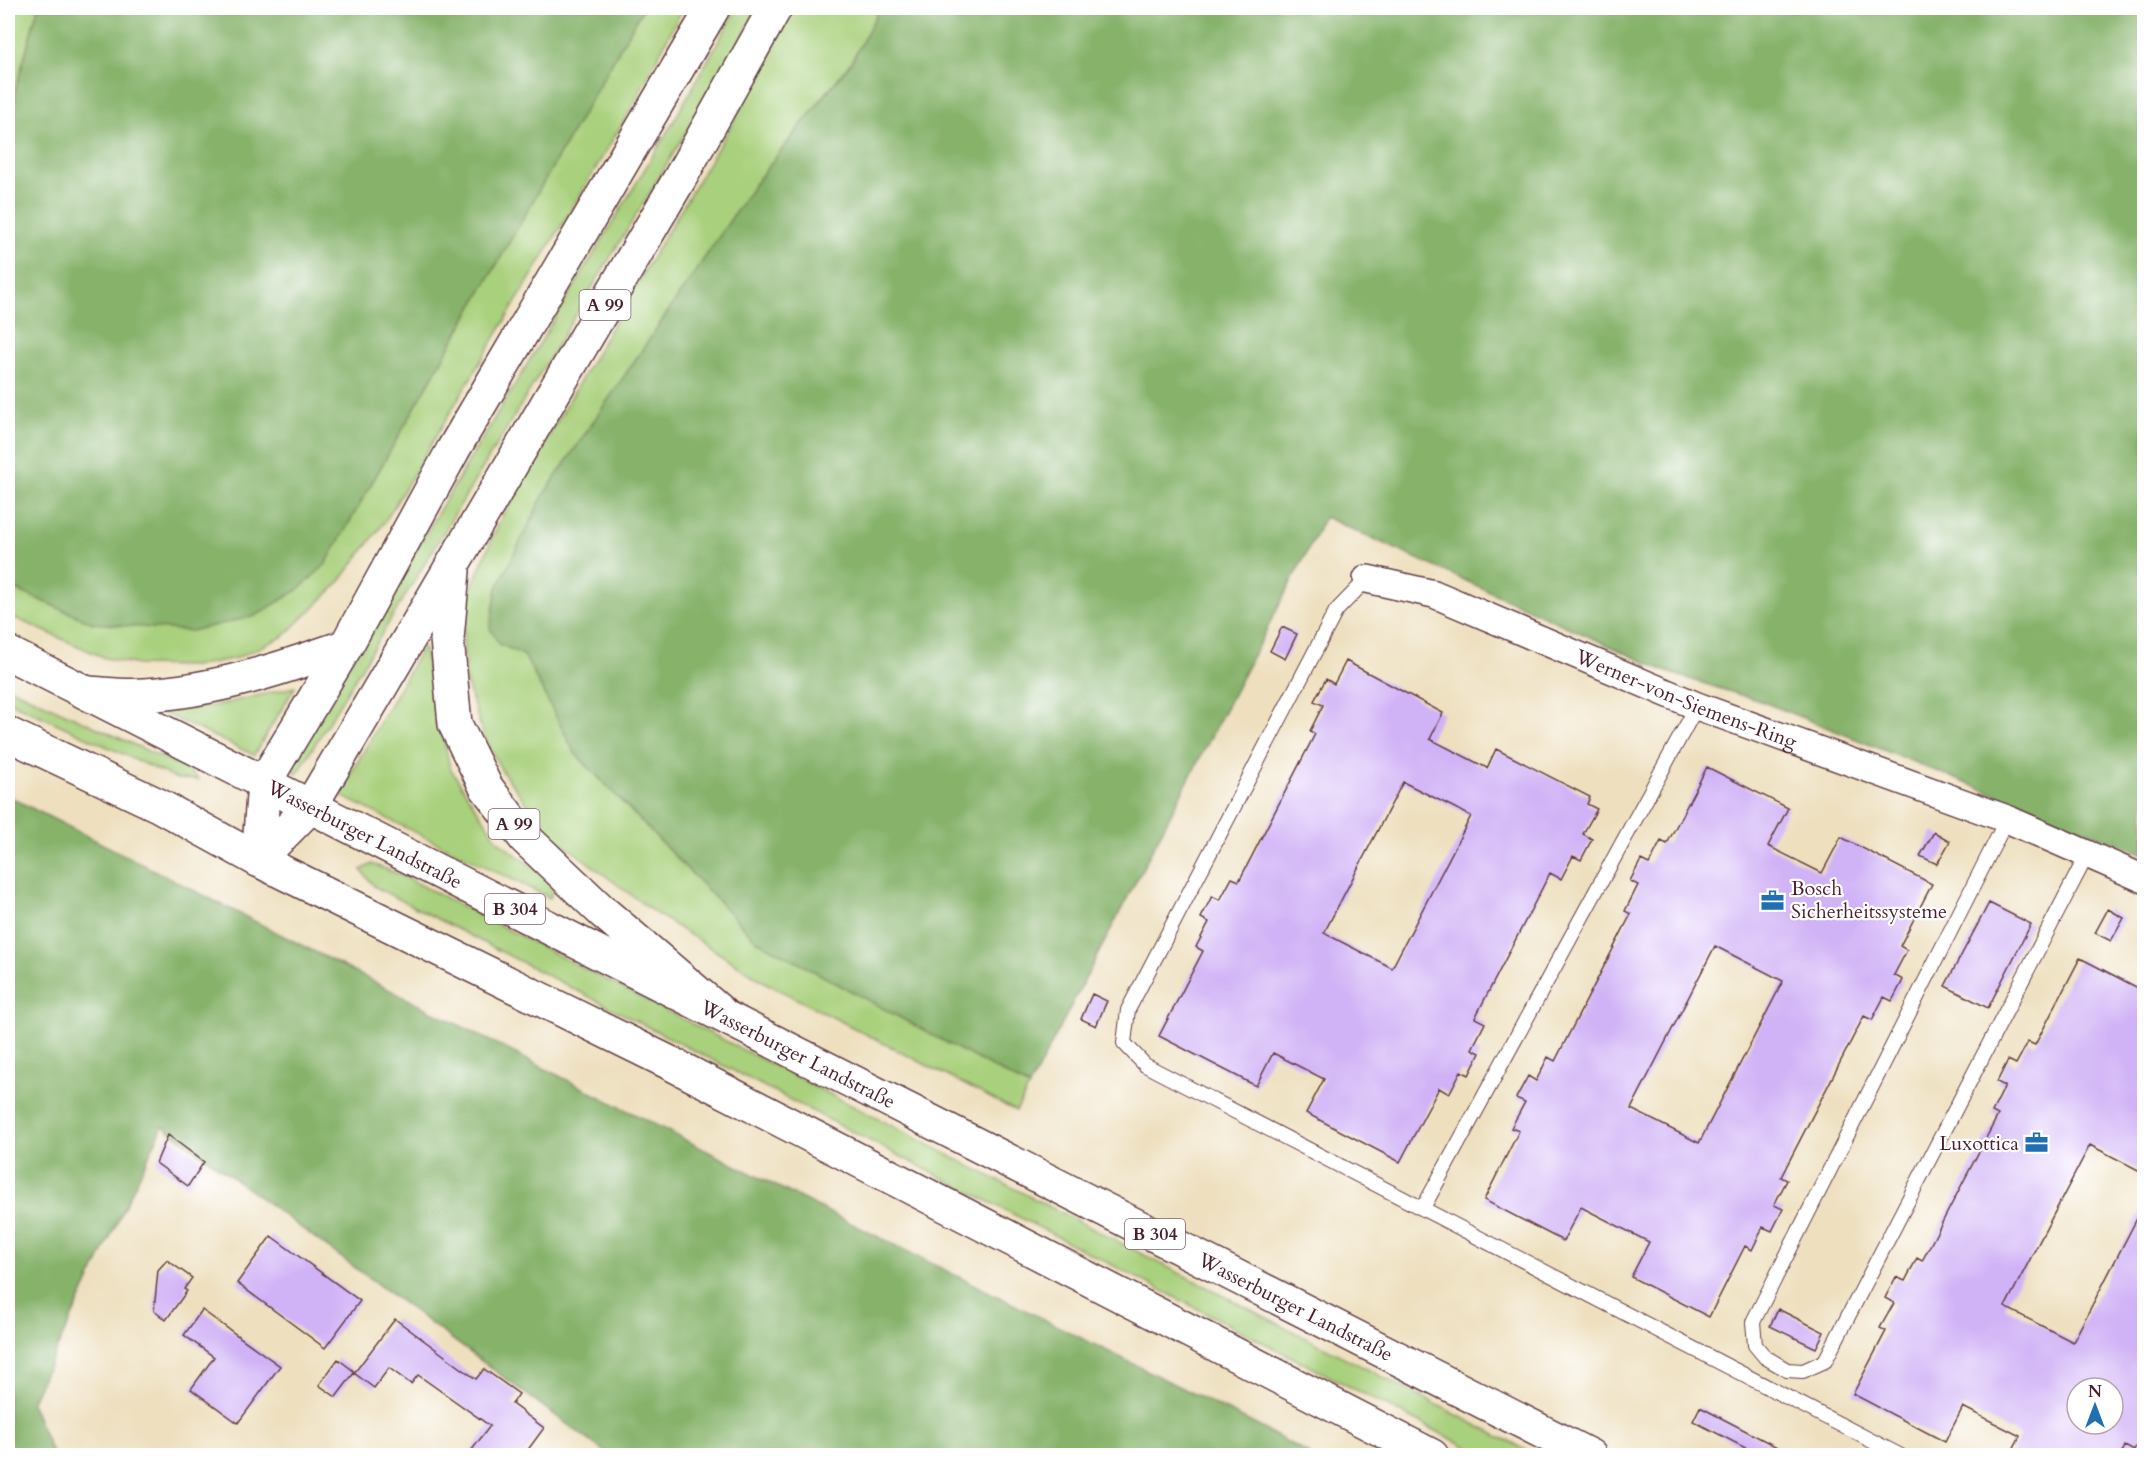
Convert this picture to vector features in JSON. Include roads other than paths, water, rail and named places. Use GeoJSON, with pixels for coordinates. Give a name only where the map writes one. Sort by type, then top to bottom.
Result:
{"type":"FeatureCollection","features":[{"type":"Feature","properties":{"kind":"main road"},"geometry":{"type":"LineString","coordinates":[[258,860],[264,783],[346,646],[453,450],[713,8]]}},
{"type":"Feature","properties":{"kind":"main road","name":"A 99"},"geometry":{"type":"LineString","coordinates":[[258,860],[310,807],[680,178],[775,8]]}},
{"type":"Feature","properties":{"kind":"main road","name":"A 99"},"geometry":{"type":"LineString","coordinates":[[453,562],[447,639],[455,724],[486,788],[525,838],[603,912],[720,1012]]}},
{"type":"Feature","properties":{"kind":"main road"},"geometry":{"type":"LineString","coordinates":[[88,693],[142,696],[200,689],[271,672],[346,646]]}},
{"type":"Feature","properties":{"kind":"main road","name":"Wasserburger Landstraße"},"geometry":{"type":"LineString","coordinates":[[8,653],[1590,1455]]}},
{"type":"Feature","properties":{"kind":"main road"},"geometry":{"type":"LineString","coordinates":[[8,734],[158,805],[258,860],[670,1063],[1432,1455]]}},
{"type":"Feature","properties":{"kind":"street","name":"Werner-von-Siemens-Ring"},"geometry":{"type":"LineString","coordinates":[[1367,579],[1434,594],[1696,706],[2007,819],[2145,879]]}},
{"type":"Feature","properties":{"kind":"lane"},"geometry":{"type":"LineString","coordinates":[[1367,579],[1336,611],[1128,1010],[1124,1043],[1144,1065],[1901,1455]]}},
{"type":"Feature","properties":{"kind":"lane"},"geometry":{"type":"LineString","coordinates":[[1423,1208],[1696,706]]}},
{"type":"Feature","properties":{"kind":"lane"},"geometry":{"type":"LineString","coordinates":[[2007,819],[1753,1322],[1755,1345],[1765,1357],[1786,1370],[1803,1371],[1825,1361],[2088,853]]}},
{"type":"Feature","properties":{"kind":"place","name":"Bosch Sicherheitssysteme"},"geometry":{"type":"Point","coordinates":[1773,900]}},
{"type":"Feature","properties":{"kind":"place","name":"Luxottica"},"geometry":{"type":"Point","coordinates":[2037,1143]}}]}
